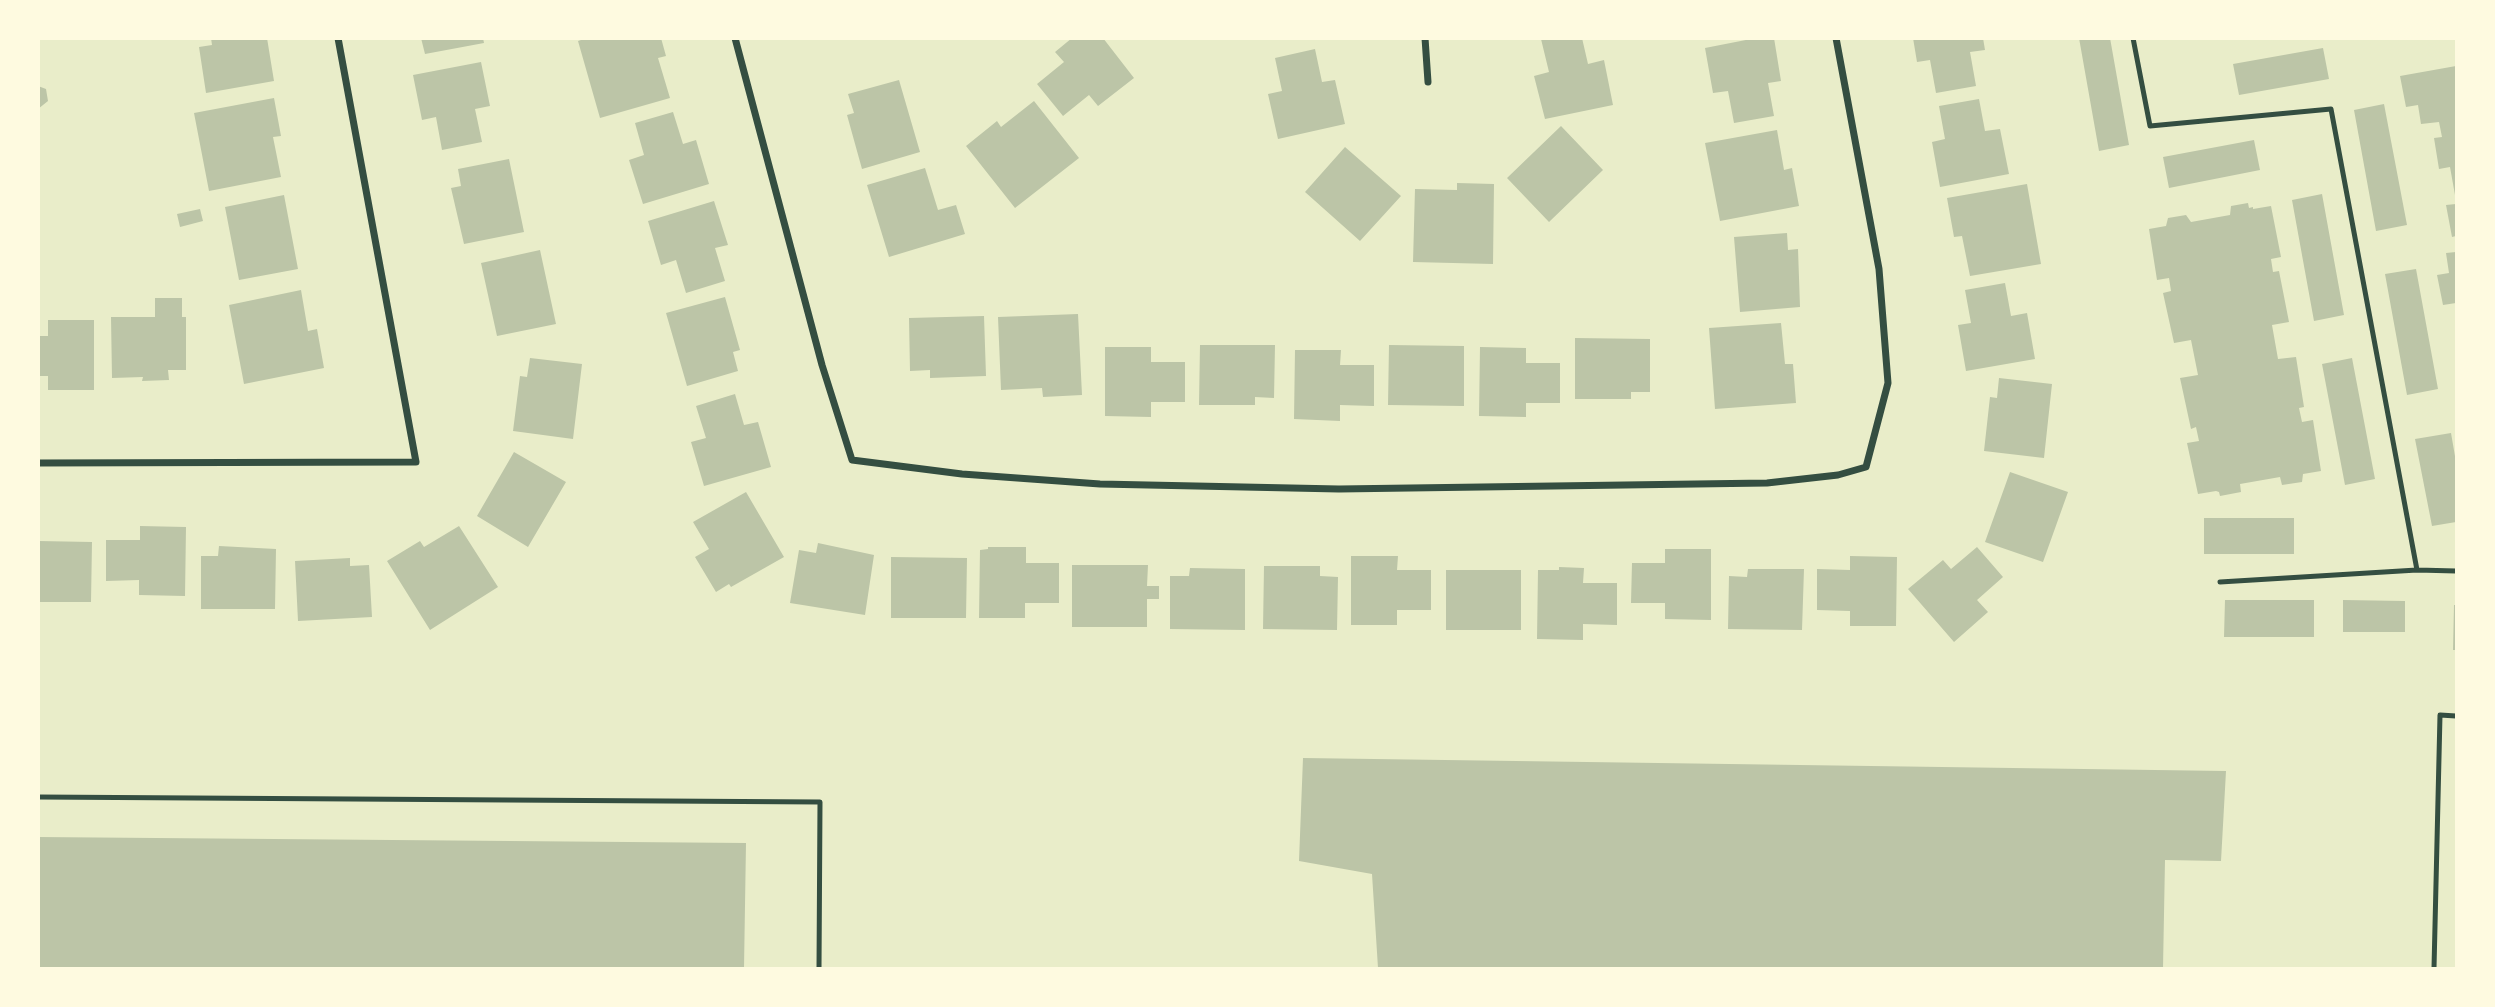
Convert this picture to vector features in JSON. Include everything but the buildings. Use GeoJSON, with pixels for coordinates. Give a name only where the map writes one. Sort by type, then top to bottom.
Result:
{"type":"FeatureCollection","features":[{"type":"Feature","properties":{"kind":"street"},"geometry":{"type":"LineString","coordinates":[[38,463],[416,462],[338,38]]}},
{"type":"Feature","properties":{"kind":"street"},"geometry":{"type":"LineString","coordinates":[[735,38],[822,365],[852,460],[962,474],[1100,484],[1339,489],[1767,483],[1838,475],[1866,467],[1888,383],[1879,269],[1836,38]]}},
{"type":"Feature","properties":{"kind":"street"},"geometry":{"type":"LineString","coordinates":[[1425,38],[1428,82]]}},
{"type":"Feature","properties":{"kind":"lane"},"geometry":{"type":"LineString","coordinates":[[2133,38],[2150,126],[2331,109],[2417,570]]}},
{"type":"Feature","properties":{"kind":"lane"},"geometry":{"type":"LineString","coordinates":[[2220,582],[2417,570],[2456,571]]}},
{"type":"Feature","properties":{"kind":"lane"},"geometry":{"type":"LineString","coordinates":[[2434,968],[2440,715],[2456,716]]}},
{"type":"Feature","properties":{"kind":"lane"},"geometry":{"type":"LineString","coordinates":[[38,797],[820,802],[819,968]]}}]}
